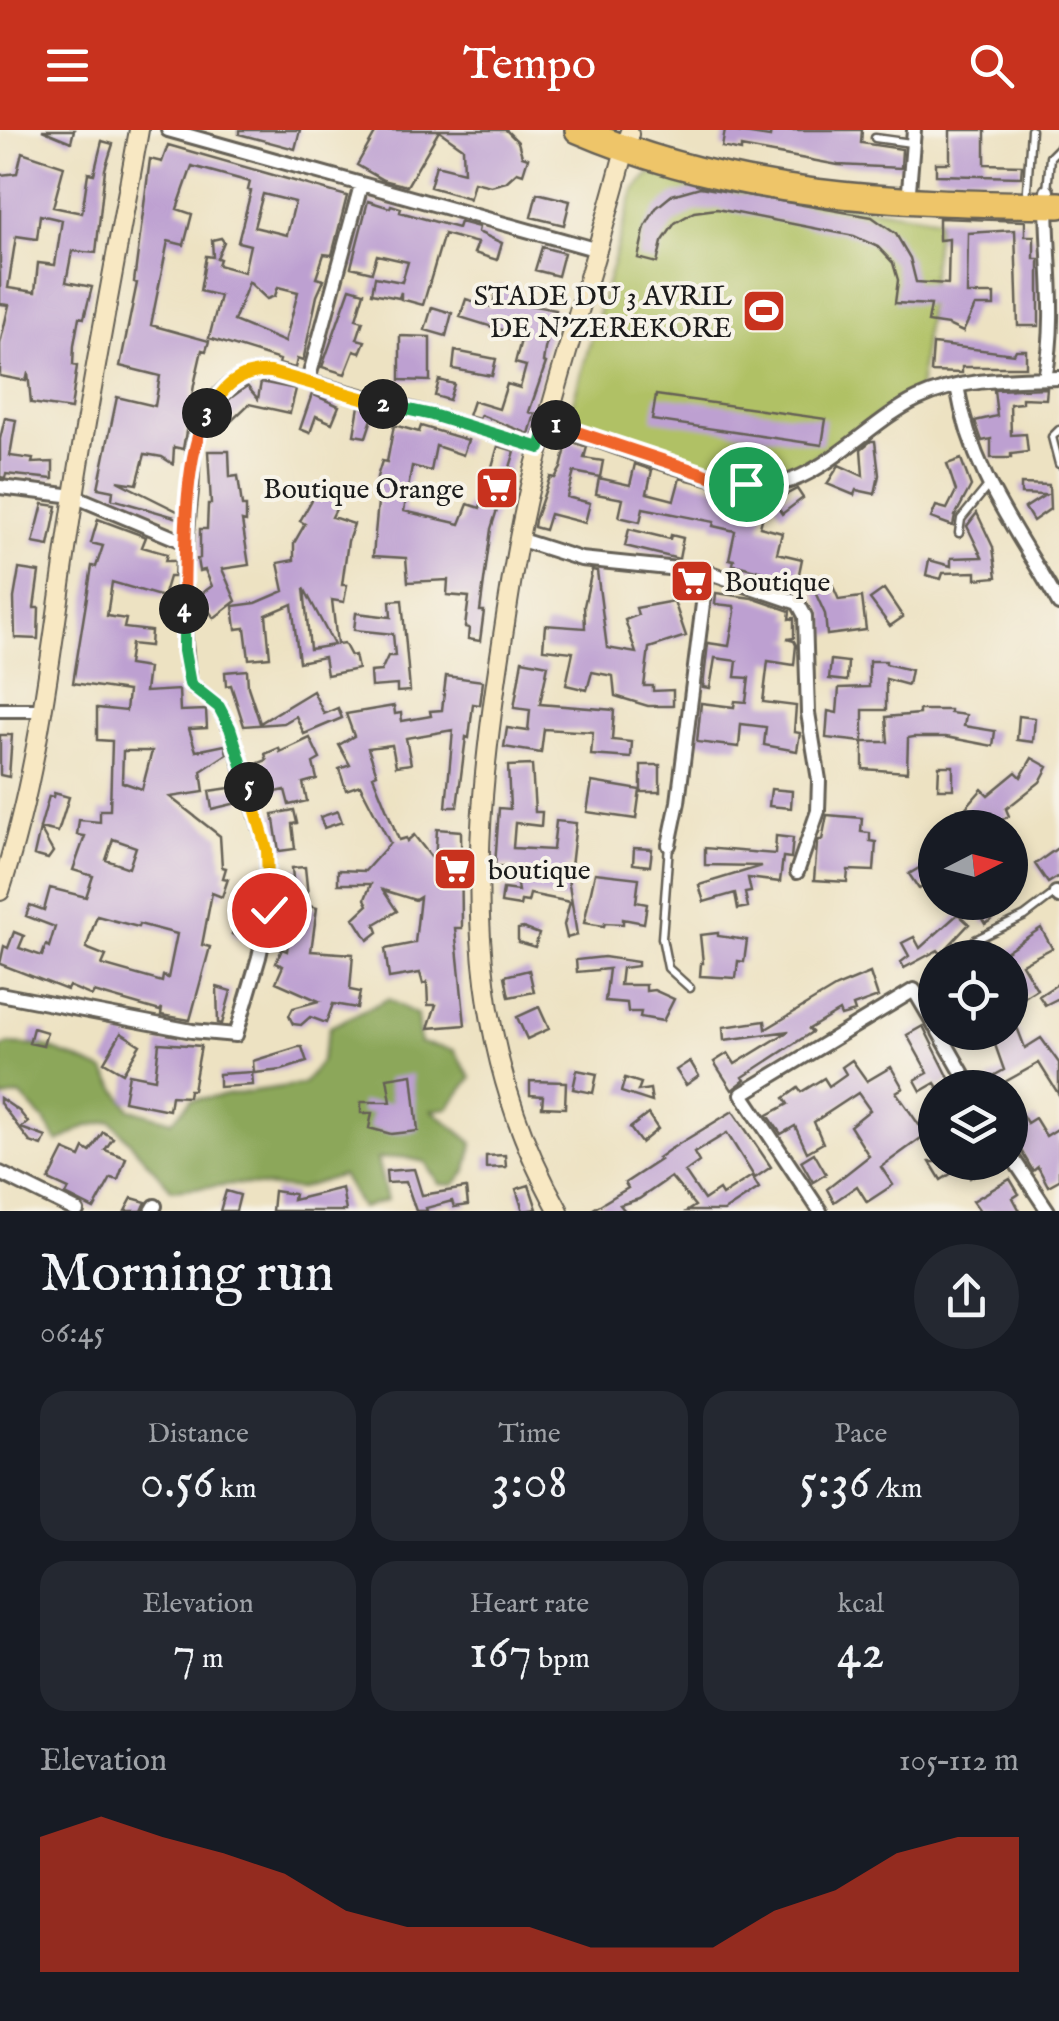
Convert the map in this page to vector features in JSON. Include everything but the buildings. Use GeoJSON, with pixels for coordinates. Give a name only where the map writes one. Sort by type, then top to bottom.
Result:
{"type":"FeatureCollection","features":[{"type":"Feature","properties":{"kind":"highway"},"geometry":{"type":"LineString","coordinates":[[578,130],[624,138],[684,169],[754,183],[909,194],[1050,190]]}},
{"type":"Feature","properties":{"kind":"street"},"geometry":{"type":"LineString","coordinates":[[0,891],[17,838],[43,710],[74,496],[139,130]]}},
{"type":"Feature","properties":{"kind":"street"},"geometry":{"type":"LineString","coordinates":[[168,130],[598,250]]}},
{"type":"Feature","properties":{"kind":"street"},"geometry":{"type":"LineString","coordinates":[[909,194],[913,137]]}},
{"type":"Feature","properties":{"kind":"street"},"geometry":{"type":"LineString","coordinates":[[559,1211],[544,1184],[507,1088],[483,986],[478,894],[481,803],[518,539],[540,448],[598,250],[624,138]]}},
{"type":"Feature","properties":{"kind":"street"},"geometry":{"type":"LineString","coordinates":[[308,382],[360,185]]}},
{"type":"Feature","properties":{"kind":"street"},"geometry":{"type":"LineString","coordinates":[[548,422],[716,478],[746,484],[782,484],[809,471],[917,399],[986,380],[1052,378],[1050,190]]}},
{"type":"Feature","properties":{"kind":"street"},"geometry":{"type":"LineString","coordinates":[[0,994],[192,1031],[236,1035],[269,910],[267,850],[230,728],[219,707],[190,684],[184,651],[184,542],[195,438],[220,392],[239,376],[255,371],[308,382],[540,448]]}},
{"type":"Feature","properties":{"kind":"street"},"geometry":{"type":"LineString","coordinates":[[957,386],[973,452],[988,486],[1059,604]]}},
{"type":"Feature","properties":{"kind":"street"},"geometry":{"type":"LineString","coordinates":[[0,486],[74,496],[184,542]]}},
{"type":"Feature","properties":{"kind":"street"},"geometry":{"type":"LineString","coordinates":[[518,539],[581,558],[707,572],[798,603],[805,616],[808,712],[819,796],[812,838],[798,872]]}},
{"type":"Feature","properties":{"kind":"street"},"geometry":{"type":"LineString","coordinates":[[669,845],[707,572]]}},
{"type":"Feature","properties":{"kind":"street"},"geometry":{"type":"LineString","coordinates":[[0,710],[43,710]]}},
{"type":"Feature","properties":{"kind":"street"},"geometry":{"type":"LineString","coordinates":[[820,1211],[742,1094],[914,990],[918,997]]}},
{"type":"Feature","properties":{"kind":"street"},"geometry":{"type":"LineString","coordinates":[[0,1173],[77,1211]]}},
{"type":"Feature","properties":{"kind":"street"},"geometry":{"type":"LineString","coordinates":[[1027,1180],[1048,1211]]}},
{"type":"Feature","properties":{"kind":"lane"},"geometry":{"type":"LineString","coordinates":[[1031,130],[1050,190]]}},
{"type":"Feature","properties":{"kind":"lane"},"geometry":{"type":"LineString","coordinates":[[875,138],[913,137]]}},
{"type":"Feature","properties":{"kind":"lane"},"geometry":{"type":"LineString","coordinates":[[1050,190],[1050,156],[1059,148]]}},
{"type":"Feature","properties":{"kind":"lane"},"geometry":{"type":"LineString","coordinates":[[1059,430],[1052,437],[1059,464]]}},
{"type":"Feature","properties":{"kind":"lane"},"geometry":{"type":"LineString","coordinates":[[959,533],[961,519],[988,486]]}},
{"type":"Feature","properties":{"kind":"lane"},"geometry":{"type":"LineString","coordinates":[[669,845],[662,938],[668,968],[690,988]]}},
{"type":"Feature","properties":{"kind":"lane"},"geometry":{"type":"LineString","coordinates":[[975,940],[1024,916],[1058,893]]}},
{"type":"Feature","properties":{"kind":"green space","name":"STADE DU 3 AVRIL DE N'ZEREKORE"},"geometry":{"type":"Polygon","coordinates":[[[650,173],[938,219],[919,389],[785,475],[718,471],[594,430],[570,412],[634,190],[650,173]]]}},
{"type":"Feature","properties":{"kind":"green space"},"geometry":{"type":"Polygon","coordinates":[[[388,999],[417,1015],[420,1043],[454,1050],[471,1078],[448,1108],[432,1110],[473,1143],[467,1170],[454,1185],[439,1184],[425,1162],[402,1157],[377,1159],[387,1200],[361,1208],[342,1175],[298,1189],[237,1184],[172,1190],[111,1121],[85,1127],[58,1142],[45,1121],[20,1095],[0,1099],[0,1048],[9,1044],[43,1046],[104,1071],[130,1109],[172,1121],[191,1100],[303,1084],[321,1061],[330,1027],[388,999]]]}},
{"type":"Feature","properties":{"kind":"place","name":"STADE DU 3 AVRIL DE N'ZEREKORE"},"geometry":{"type":"Point","coordinates":[764,311]}},
{"type":"Feature","properties":{"kind":"place","name":"Boutique Orange"},"geometry":{"type":"Point","coordinates":[497,488]}},
{"type":"Feature","properties":{"kind":"place","name":"Boutique"},"geometry":{"type":"Point","coordinates":[692,581]}},
{"type":"Feature","properties":{"kind":"place","name":"boutique"},"geometry":{"type":"Point","coordinates":[455,869]}},
{"type":"Feature","properties":{"kind":"route"},"geometry":{"type":"LineString","coordinates":[[269,910],[267,850],[230,728],[219,707],[190,684],[184,651],[184,542],[195,438],[220,392],[239,376],[271,372],[540,448],[548,422],[716,478],[746,484]]}}]}
